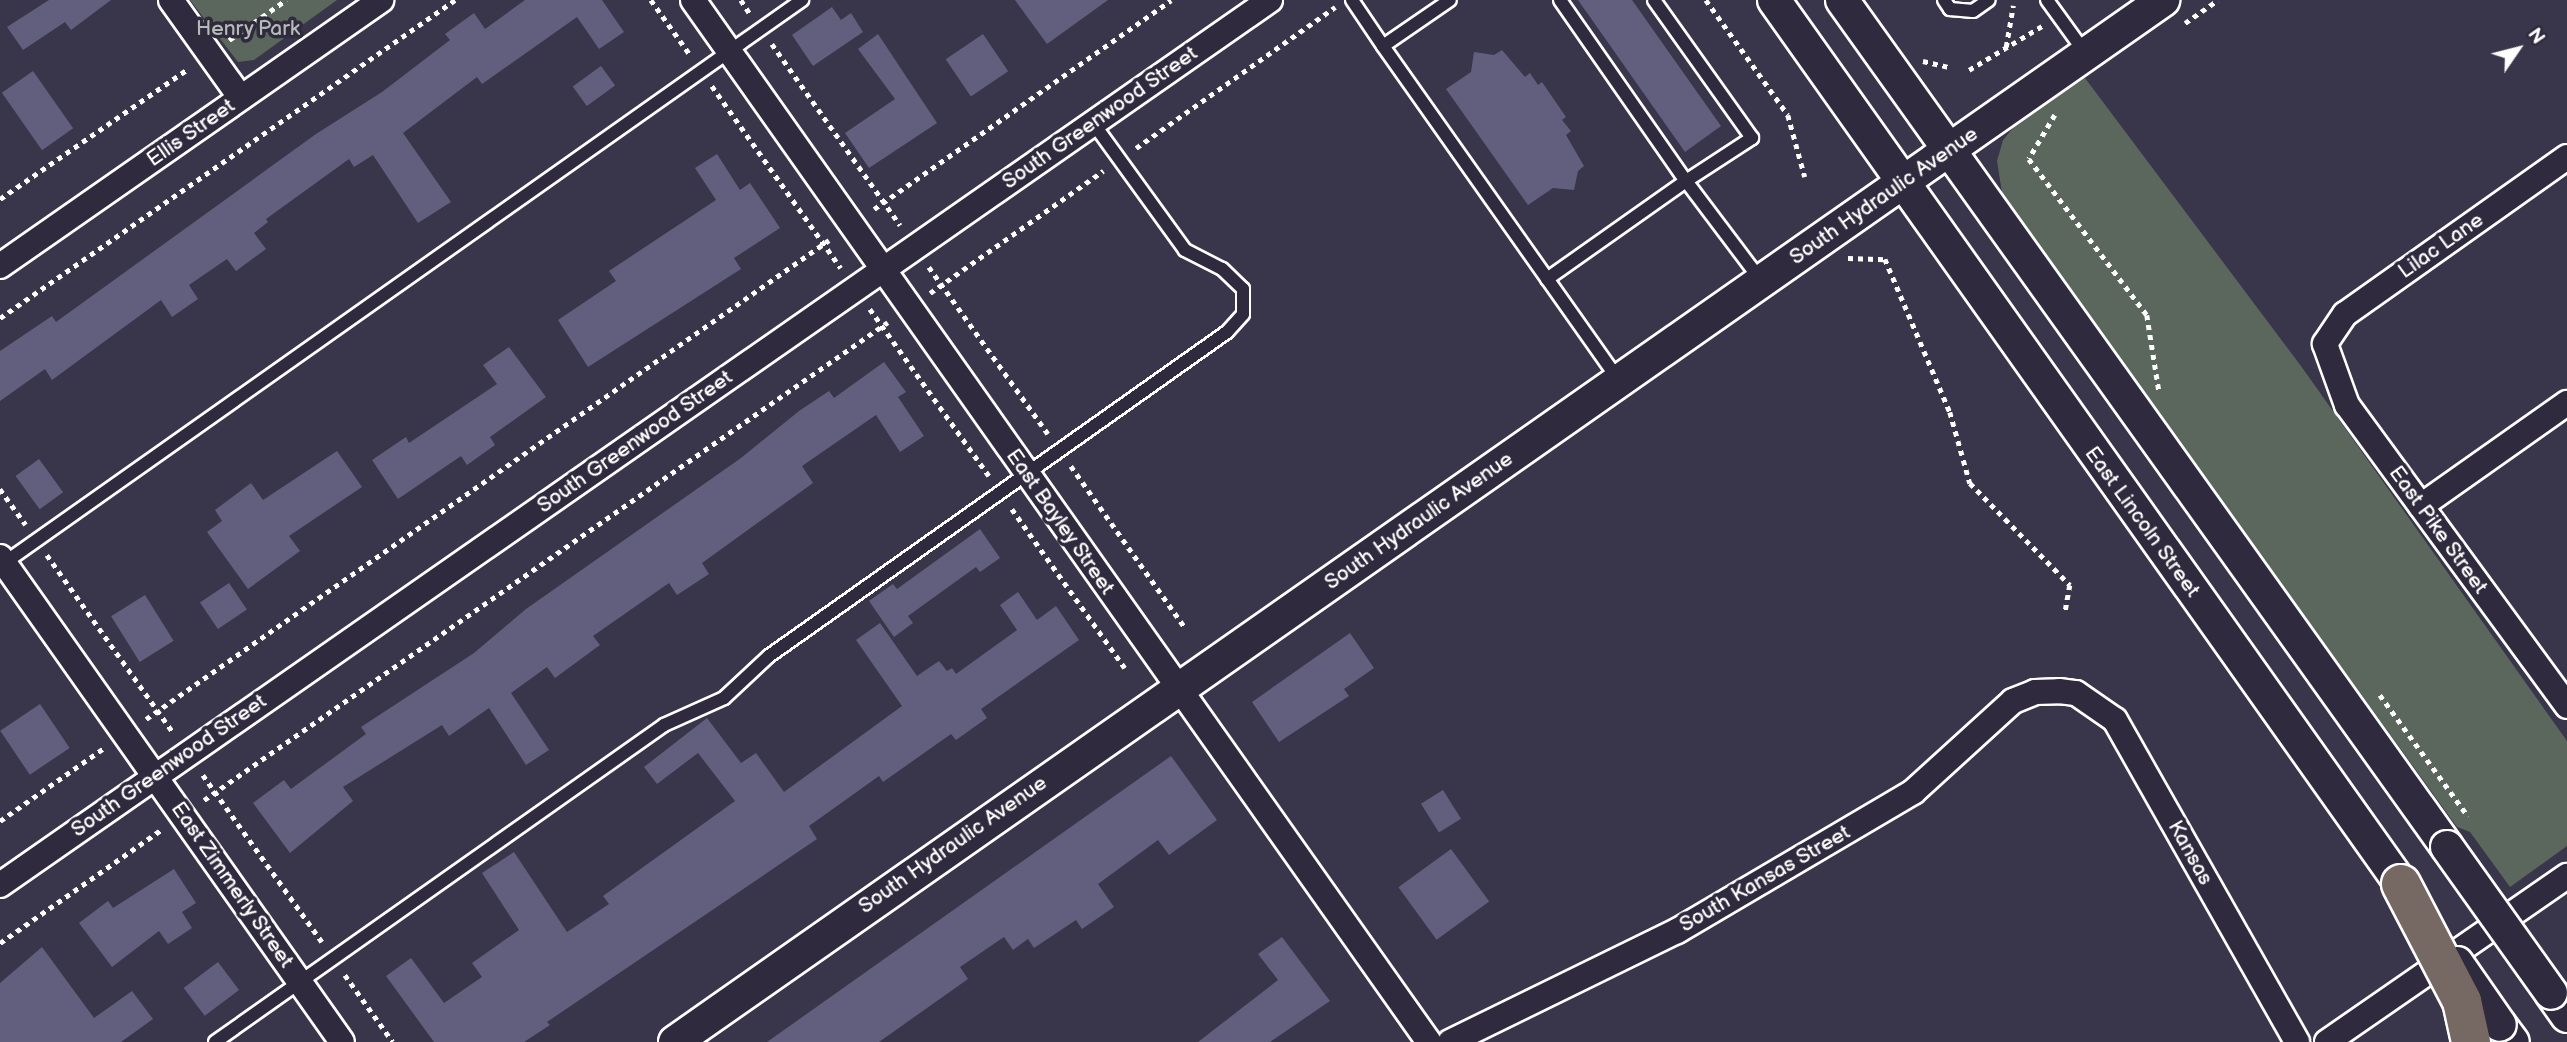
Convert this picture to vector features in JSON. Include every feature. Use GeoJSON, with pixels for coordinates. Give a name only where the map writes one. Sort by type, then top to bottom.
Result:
{"type":"FeatureCollection","features":[{"type":"Feature","properties":{"kind":"highway"},"geometry":{"type":"LineString","coordinates":[[2401,884],[2462,1001],[2495,1036]]}},
{"type":"Feature","properties":{"kind":"street"},"geometry":{"type":"LineString","coordinates":[[171,0],[241,98]]}},
{"type":"Feature","properties":{"kind":"street","name":"Ellis Street"},"geometry":{"type":"LineString","coordinates":[[0,266],[381,0]]}},
{"type":"Feature","properties":{"kind":"street","name":"East Bayley Street"},"geometry":{"type":"LineString","coordinates":[[693,0],[1429,1042]]}},
{"type":"Feature","properties":{"kind":"street","name":"South Greenwood Street"},"geometry":{"type":"LineString","coordinates":[[0,885],[1270,0]]}},
{"type":"Feature","properties":{"kind":"street","name":"East Lincoln Street"},"geometry":{"type":"LineString","coordinates":[[1774,0],[1901,184],[2401,884]]}},
{"type":"Feature","properties":{"kind":"street"},"geometry":{"type":"LineString","coordinates":[[1842,0],[2559,1005]]}},
{"type":"Feature","properties":{"kind":"street","name":"South Hydraulic Avenue"},"geometry":{"type":"LineString","coordinates":[[674,1042],[2163,0]]}},
{"type":"Feature","properties":{"kind":"street","name":"Lilac Lane"},"geometry":{"type":"LineString","coordinates":[[2325,344],[2345,314],[2567,157]]}},
{"type":"Feature","properties":{"kind":"street","name":"East Pike Street"},"geometry":{"type":"LineString","coordinates":[[2325,344],[2347,405],[2567,706]]}},
{"type":"Feature","properties":{"kind":"street"},"geometry":{"type":"LineString","coordinates":[[2421,506],[2567,403]]}},
{"type":"Feature","properties":{"kind":"street","name":"East Zimmerly Street"},"geometry":{"type":"LineString","coordinates":[[1,562],[342,1042]]}},
{"type":"Feature","properties":{"kind":"street","name":"South Kansas Street"},"geometry":{"type":"LineString","coordinates":[[1450,1042],[1677,931],[1913,792],[2013,701],[2035,692],[2059,691]]}},
{"type":"Feature","properties":{"kind":"street","name":"Kansas"},"geometry":{"type":"LineString","coordinates":[[2059,691],[2076,692],[2115,720],[2297,1042]]}},
{"type":"Feature","properties":{"kind":"street"},"geometry":{"type":"LineString","coordinates":[[2327,1042],[2567,876]]}},
{"type":"Feature","properties":{"kind":"lane"},"geometry":{"type":"LineString","coordinates":[[1,562],[802,0]]}},
{"type":"Feature","properties":{"kind":"lane"},"geometry":{"type":"LineString","coordinates":[[1352,0],[1619,381]]}},
{"type":"Feature","properties":{"kind":"lane"},"geometry":{"type":"LineString","coordinates":[[1383,46],[1450,0]]}},
{"type":"Feature","properties":{"kind":"lane"},"geometry":{"type":"LineString","coordinates":[[1560,0],[1686,181],[1762,282]]}},
{"type":"Feature","properties":{"kind":"lane"},"geometry":{"type":"LineString","coordinates":[[1547,279],[1752,138],[1654,0]]}},
{"type":"Feature","properties":{"kind":"lane"},"geometry":{"type":"LineString","coordinates":[[1944,0],[1950,9],[1973,11],[1989,0]]}},
{"type":"Feature","properties":{"kind":"lane"},"geometry":{"type":"LineString","coordinates":[[2047,0],[2086,54]]}},
{"type":"Feature","properties":{"kind":"lane"},"geometry":{"type":"LineString","coordinates":[[215,1042],[664,725],[724,698],[769,656],[1227,332],[1243,314],[1243,289],[1222,269],[1185,250],[1093,123]]}},
{"type":"Feature","properties":{"kind":"path"},"geometry":{"type":"LineString","coordinates":[[0,199],[286,0]]}},
{"type":"Feature","properties":{"kind":"path"},"geometry":{"type":"LineString","coordinates":[[0,318],[455,0]]}},
{"type":"Feature","properties":{"kind":"path"},"geometry":{"type":"LineString","coordinates":[[651,0],[1125,668]]}},
{"type":"Feature","properties":{"kind":"path"},"geometry":{"type":"LineString","coordinates":[[741,0],[1184,626]]}},
{"type":"Feature","properties":{"kind":"path"},"geometry":{"type":"LineString","coordinates":[[0,821],[1171,0]]}},
{"type":"Feature","properties":{"kind":"path"},"geometry":{"type":"LineString","coordinates":[[0,943],[1345,0]]}},
{"type":"Feature","properties":{"kind":"path"},"geometry":{"type":"LineString","coordinates":[[1706,0],[1788,115],[1805,177]]}},
{"type":"Feature","properties":{"kind":"path"},"geometry":{"type":"LineString","coordinates":[[2172,32],[2218,0]]}},
{"type":"Feature","properties":{"kind":"path"},"geometry":{"type":"LineString","coordinates":[[2006,48],[2013,6]]}},
{"type":"Feature","properties":{"kind":"path"},"geometry":{"type":"LineString","coordinates":[[1969,71],[2059,16]]}},
{"type":"Feature","properties":{"kind":"path"},"geometry":{"type":"LineString","coordinates":[[2057,111],[2029,159],[2147,315],[2160,395]]}},
{"type":"Feature","properties":{"kind":"path"},"geometry":{"type":"LineString","coordinates":[[1843,258],[1885,259],[1950,412],[1970,483],[2070,585],[2065,613]]}},
{"type":"Feature","properties":{"kind":"path"},"geometry":{"type":"LineString","coordinates":[[2371,683],[2468,816]]}},
{"type":"Feature","properties":{"kind":"green space","name":"Henry Park"},"geometry":{"type":"Polygon","coordinates":[[[190,0],[337,0],[254,60],[238,62],[190,0]]]}},
{"type":"Feature","properties":{"kind":"green space"},"geometry":{"type":"Polygon","coordinates":[[[2085,78],[2301,366],[2567,741],[2567,846],[2510,887],[2470,832],[2457,827],[2003,199],[1997,161],[2003,140],[2017,123],[2085,78]]]}},
{"type":"Feature","properties":{"kind":"building"},"geometry":{"type":"Polygon","coordinates":[[[49,0],[111,0],[71,30],[65,22],[23,50],[7,27],[49,0]]]}},
{"type":"Feature","properties":{"kind":"building"},"geometry":{"type":"Polygon","coordinates":[[[525,0],[602,0],[624,32],[599,49],[577,17],[482,84],[477,77],[403,133],[451,202],[418,223],[373,155],[354,167],[349,159],[266,219],[268,222],[254,233],[266,249],[236,271],[227,259],[189,285],[198,299],[172,317],[161,300],[52,380],[45,369],[0,401],[0,351],[52,316],[56,322],[316,134],[382,92],[450,40],[445,34],[474,13],[485,29],[525,0]]]}},
{"type":"Feature","properties":{"kind":"building"},"geometry":{"type":"Polygon","coordinates":[[[1015,0],[1108,0],[1047,44],[1015,0]]]}},
{"type":"Feature","properties":{"kind":"building"},"geometry":{"type":"Polygon","coordinates":[[[1578,0],[1632,0],[1721,126],[1685,152],[1578,0]]]}},
{"type":"Feature","properties":{"kind":"building"},"geometry":{"type":"Polygon","coordinates":[[[832,7],[841,20],[851,13],[863,32],[813,66],[792,35],[832,7]]]}},
{"type":"Feature","properties":{"kind":"building"},"geometry":{"type":"Polygon","coordinates":[[[878,34],[937,123],[869,168],[845,133],[895,99],[858,49],[878,34]]]}},
{"type":"Feature","properties":{"kind":"building"},"geometry":{"type":"Polygon","coordinates":[[[983,34],[1008,71],[971,96],[946,59],[983,34]]]}},
{"type":"Feature","properties":{"kind":"building"},"geometry":{"type":"Polygon","coordinates":[[[1502,50],[1525,77],[1530,73],[1538,85],[1542,82],[1566,117],[1562,120],[1571,131],[1566,135],[1584,166],[1578,171],[1574,190],[1553,188],[1528,205],[1446,89],[1471,72],[1474,52],[1494,55],[1502,50]]]}},
{"type":"Feature","properties":{"kind":"building"},"geometry":{"type":"Polygon","coordinates":[[[601,66],[615,85],[587,106],[573,87],[601,66]]]}},
{"type":"Feature","properties":{"kind":"building"},"geometry":{"type":"Polygon","coordinates":[[[33,71],[73,128],[42,150],[2,93],[33,71]]]}},
{"type":"Feature","properties":{"kind":"building"},"geometry":{"type":"Polygon","coordinates":[[[717,154],[740,190],[750,183],[780,228],[734,258],[741,269],[588,367],[558,320],[616,281],[609,271],[716,200],[695,168],[717,154]]]}},
{"type":"Feature","properties":{"kind":"building"},"geometry":{"type":"Polygon","coordinates":[[[509,347],[546,397],[490,437],[495,445],[467,465],[461,456],[398,499],[372,460],[406,437],[409,443],[497,384],[483,365],[509,347]]]}},
{"type":"Feature","properties":{"kind":"building"},"geometry":{"type":"Polygon","coordinates":[[[884,362],[906,392],[898,397],[924,436],[900,452],[876,415],[802,466],[813,483],[702,563],[709,574],[677,595],[669,583],[593,636],[600,645],[555,678],[547,667],[511,693],[549,750],[526,765],[489,708],[449,736],[442,725],[343,787],[353,801],[290,853],[253,803],[284,780],[291,789],[366,734],[361,727],[474,653],[526,609],[741,458],[799,411],[829,391],[834,398],[884,362]]]}},
{"type":"Feature","properties":{"kind":"building"},"geometry":{"type":"Polygon","coordinates":[[[337,451],[362,487],[289,536],[300,551],[248,589],[207,532],[222,521],[215,510],[251,483],[263,500],[337,451]]]}},
{"type":"Feature","properties":{"kind":"building"},"geometry":{"type":"Polygon","coordinates":[[[39,459],[63,492],[40,509],[16,476],[39,459]]]}},
{"type":"Feature","properties":{"kind":"building"},"geometry":{"type":"Polygon","coordinates":[[[980,529],[1000,558],[980,572],[976,567],[908,616],[913,623],[894,637],[869,601],[893,584],[897,589],[980,529]]]}},
{"type":"Feature","properties":{"kind":"building"},"geometry":{"type":"Polygon","coordinates":[[[229,583],[247,610],[218,629],[200,603],[229,583]]]}},
{"type":"Feature","properties":{"kind":"building"},"geometry":{"type":"Polygon","coordinates":[[[1018,592],[1037,620],[1056,606],[1079,640],[981,709],[987,718],[956,740],[951,734],[883,782],[879,776],[809,826],[817,839],[547,1022],[550,1025],[524,1042],[434,1042],[386,976],[411,958],[444,1003],[482,977],[472,963],[519,930],[482,873],[514,852],[567,932],[609,904],[603,896],[735,801],[698,753],[657,784],[644,767],[707,718],[741,763],[756,753],[784,792],[902,706],[856,640],[880,623],[917,676],[939,661],[947,671],[952,668],[956,674],[1017,630],[1000,605],[1018,592]]]}},
{"type":"Feature","properties":{"kind":"building"},"geometry":{"type":"Polygon","coordinates":[[[145,595],[174,641],[140,662],[111,616],[145,595]]]}},
{"type":"Feature","properties":{"kind":"building"},"geometry":{"type":"Polygon","coordinates":[[[1350,633],[1374,668],[1344,689],[1349,696],[1279,742],[1252,702],[1350,633]]]}},
{"type":"Feature","properties":{"kind":"building"},"geometry":{"type":"Polygon","coordinates":[[[40,704],[70,748],[30,775],[0,731],[40,704]]]}},
{"type":"Feature","properties":{"kind":"building"},"geometry":{"type":"Polygon","coordinates":[[[1171,756],[1217,820],[1169,855],[1158,840],[1098,884],[1114,907],[1082,929],[1076,920],[1034,948],[1028,939],[1013,950],[1004,937],[960,967],[968,979],[879,1042],[767,1042],[1171,756]]]}},
{"type":"Feature","properties":{"kind":"building"},"geometry":{"type":"Polygon","coordinates":[[[1443,790],[1461,819],[1439,833],[1421,804],[1443,790]]]}},
{"type":"Feature","properties":{"kind":"building"},"geometry":{"type":"Polygon","coordinates":[[[1451,849],[1489,902],[1437,940],[1398,887],[1451,849]]]}},
{"type":"Feature","properties":{"kind":"building"},"geometry":{"type":"Polygon","coordinates":[[[174,869],[196,903],[182,912],[192,928],[168,944],[159,931],[112,967],[79,923],[108,901],[113,908],[174,869]]]}},
{"type":"Feature","properties":{"kind":"building"},"geometry":{"type":"Polygon","coordinates":[[[1282,937],[1330,1001],[1270,1042],[1198,1042],[1278,980],[1258,954],[1282,937]]]}},
{"type":"Feature","properties":{"kind":"building"},"geometry":{"type":"Polygon","coordinates":[[[42,947],[94,1018],[132,991],[153,1019],[121,1042],[0,1042],[0,983],[42,947]]]}},
{"type":"Feature","properties":{"kind":"building"},"geometry":{"type":"Polygon","coordinates":[[[218,962],[239,990],[205,1016],[184,988],[218,962]]]}}]}
